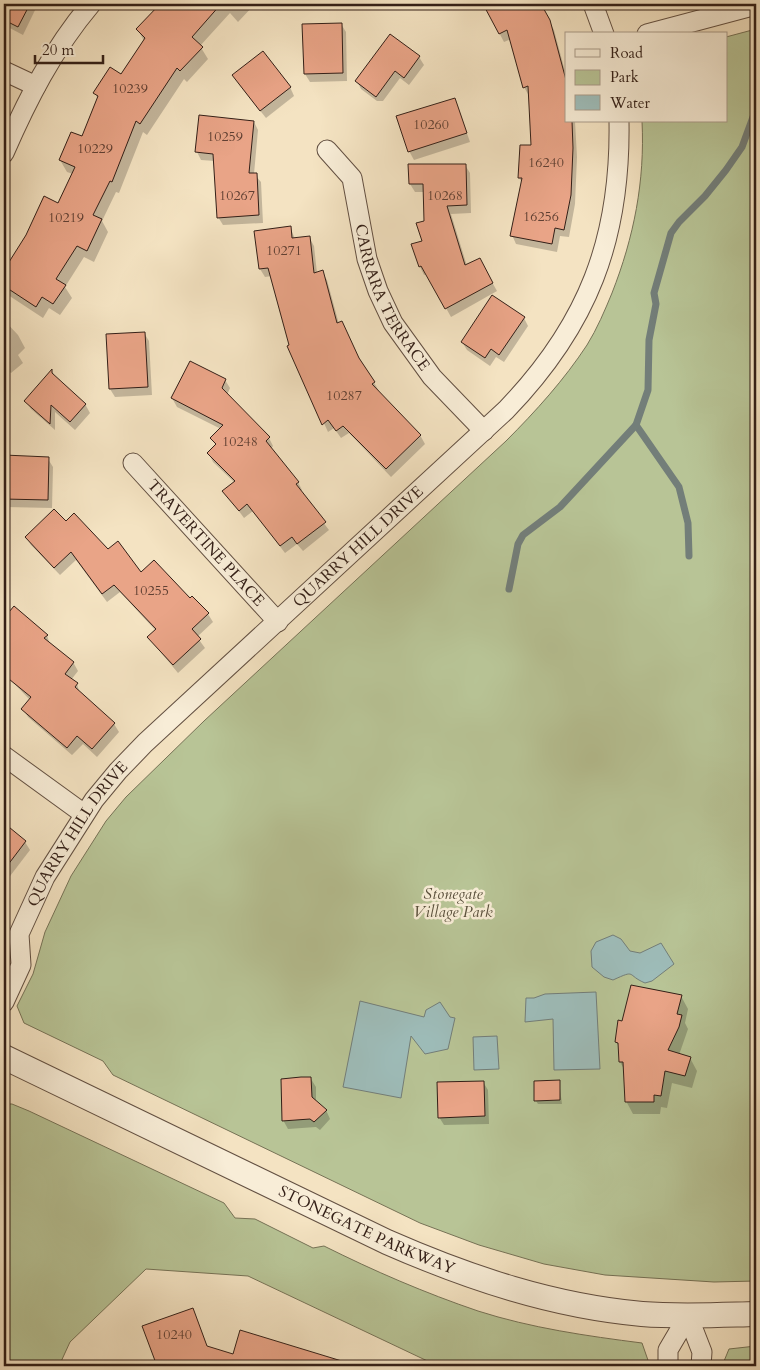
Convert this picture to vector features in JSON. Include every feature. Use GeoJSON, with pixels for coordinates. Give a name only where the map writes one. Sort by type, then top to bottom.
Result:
{"type":"FeatureCollection","features":[{"type":"Feature","properties":{"kind":"street"},"geometry":{"type":"LineString","coordinates":[[4,153],[58,45],[91,4]]}},
{"type":"Feature","properties":{"kind":"street"},"geometry":{"type":"LineString","coordinates":[[593,4],[603,32]]}},
{"type":"Feature","properties":{"kind":"street"},"geometry":{"type":"LineString","coordinates":[[655,32],[756,5]]}},
{"type":"Feature","properties":{"kind":"street"},"geometry":{"type":"LineString","coordinates":[[4,71],[36,86]]}},
{"type":"Feature","properties":{"kind":"street","name":"QUARRY HILL DRIVE"},"geometry":{"type":"LineString","coordinates":[[4,1002],[21,965],[11,939],[45,877],[84,814],[118,771],[145,743],[484,431],[523,392],[549,361],[570,329],[589,292],[609,231],[615,205],[619,162],[619,122]]}},
{"type":"Feature","properties":{"kind":"street","name":"CARRARA TERRACE"},"geometry":{"type":"LineString","coordinates":[[327,150],[352,178],[368,259],[378,291],[393,323],[432,377],[484,431]]}},
{"type":"Feature","properties":{"kind":"street","name":"TRAVERTINE PLACE"},"geometry":{"type":"LineString","coordinates":[[133,463],[278,622]]}},
{"type":"Feature","properties":{"kind":"street"},"geometry":{"type":"LineString","coordinates":[[4,756],[84,814]]}},
{"type":"Feature","properties":{"kind":"street","name":"STONEGATE PARKWAY"},"geometry":{"type":"LineString","coordinates":[[4,1057],[348,1224],[430,1261],[507,1288],[590,1307],[642,1314],[688,1316],[756,1314]]}},
{"type":"Feature","properties":{"kind":"street"},"geometry":{"type":"LineString","coordinates":[[668,1366],[668,1350],[688,1316]]}},
{"type":"Feature","properties":{"kind":"street"},"geometry":{"type":"LineString","coordinates":[[688,1316],[702,1352],[701,1366]]}},
{"type":"Feature","properties":{"kind":"green space","name":"Stonegate Village Park"},"geometry":{"type":"Polygon","coordinates":[[[756,29],[756,1281],[714,1282],[605,1275],[544,1264],[479,1245],[420,1223],[113,1075],[103,1061],[24,1023],[17,1006],[33,974],[45,932],[71,876],[106,821],[126,797],[204,721],[506,441],[539,407],[569,371],[587,345],[597,326],[620,272],[632,230],[640,187],[642,122],[728,122],[728,36],[756,29]]]}},
{"type":"Feature","properties":{"kind":"green space"},"geometry":{"type":"Polygon","coordinates":[[[4,1104],[12,1104],[29,1111],[224,1203],[235,1218],[255,1219],[313,1248],[324,1246],[400,1281],[478,1311],[539,1327],[642,1343],[650,1366],[438,1366],[248,1276],[146,1269],[70,1342],[59,1366],[4,1366],[4,1104]]]}},
{"type":"Feature","properties":{"kind":"green space"},"geometry":{"type":"Polygon","coordinates":[[[756,1346],[756,1366],[722,1366],[729,1349],[756,1346]]]}},
{"type":"Feature","properties":{"kind":"water"},"geometry":{"type":"Polygon","coordinates":[[[613,935],[621,939],[630,951],[640,953],[661,943],[674,964],[652,981],[645,983],[631,974],[613,980],[604,977],[592,967],[591,951],[596,942],[613,935]]]}},
{"type":"Feature","properties":{"kind":"water"},"geometry":{"type":"Polygon","coordinates":[[[596,992],[600,1069],[554,1070],[553,1019],[525,1022],[526,998],[534,998],[545,994],[596,992]]]}},
{"type":"Feature","properties":{"kind":"water"},"geometry":{"type":"Polygon","coordinates":[[[360,1001],[424,1017],[426,1010],[440,1002],[450,1017],[455,1018],[448,1049],[425,1054],[411,1036],[401,1098],[343,1087],[360,1001]]]}},
{"type":"Feature","properties":{"kind":"water"},"geometry":{"type":"Polygon","coordinates":[[[497,1036],[499,1069],[474,1070],[473,1037],[497,1036]]]}},
{"type":"Feature","properties":{"kind":"building"},"geometry":{"type":"Polygon","coordinates":[[[4,4],[30,4],[18,27],[4,20],[4,4]]]}},
{"type":"Feature","properties":{"kind":"building"},"geometry":{"type":"Polygon","coordinates":[[[160,4],[221,4],[192,37],[203,47],[180,71],[177,68],[140,124],[136,121],[112,182],[110,181],[93,215],[102,219],[87,251],[77,246],[56,279],[66,285],[53,304],[42,297],[36,307],[4,286],[4,270],[26,235],[44,196],[58,203],[75,167],[59,160],[71,132],[82,136],[98,96],[93,93],[110,67],[121,74],[145,38],[136,29],[160,4]]]}},
{"type":"Feature","properties":{"kind":"building"},"geometry":{"type":"Polygon","coordinates":[[[483,4],[541,4],[550,20],[565,76],[565,122],[572,122],[571,195],[564,230],[555,228],[552,244],[510,236],[522,178],[518,178],[520,145],[531,145],[528,86],[523,88],[507,30],[499,34],[483,4]]]}},
{"type":"Feature","properties":{"kind":"building"},"geometry":{"type":"Polygon","coordinates":[[[342,23],[343,73],[304,74],[302,24],[342,23]]]}},
{"type":"Feature","properties":{"kind":"building"},"geometry":{"type":"Polygon","coordinates":[[[390,34],[420,56],[404,78],[395,71],[376,97],[355,81],[390,34]]]}},
{"type":"Feature","properties":{"kind":"building"},"geometry":{"type":"Polygon","coordinates":[[[263,51],[291,87],[260,111],[232,75],[263,51]]]}},
{"type":"Feature","properties":{"kind":"building"},"geometry":{"type":"Polygon","coordinates":[[[455,98],[467,133],[408,152],[396,116],[455,98]]]}},
{"type":"Feature","properties":{"kind":"building"},"geometry":{"type":"Polygon","coordinates":[[[199,115],[254,121],[249,173],[257,173],[259,215],[217,218],[213,154],[195,152],[199,115]]]}},
{"type":"Feature","properties":{"kind":"building"},"geometry":{"type":"Polygon","coordinates":[[[408,164],[466,164],[467,205],[447,206],[465,265],[480,258],[493,283],[445,309],[421,266],[419,267],[411,244],[422,241],[416,223],[424,221],[423,184],[409,184],[408,164]]]}},
{"type":"Feature","properties":{"kind":"building"},"geometry":{"type":"Polygon","coordinates":[[[291,226],[292,238],[310,236],[314,273],[323,270],[337,323],[342,321],[359,358],[375,382],[372,384],[421,435],[386,469],[343,426],[336,431],[328,420],[322,425],[287,346],[289,345],[268,268],[259,269],[254,231],[291,226]]]}},
{"type":"Feature","properties":{"kind":"building"},"geometry":{"type":"Polygon","coordinates":[[[492,295],[525,317],[499,355],[491,349],[485,358],[461,342],[492,295]]]}},
{"type":"Feature","properties":{"kind":"building"},"geometry":{"type":"Polygon","coordinates":[[[145,332],[148,387],[109,389],[106,334],[145,332]]]}},
{"type":"Feature","properties":{"kind":"building"},"geometry":{"type":"Polygon","coordinates":[[[190,361],[226,379],[222,388],[270,437],[266,441],[299,482],[296,484],[326,522],[297,544],[292,537],[280,546],[247,504],[239,511],[222,491],[235,481],[207,453],[216,444],[210,438],[223,425],[171,398],[190,361]]]}},
{"type":"Feature","properties":{"kind":"building"},"geometry":{"type":"Polygon","coordinates":[[[52,369],[52,373],[86,404],[70,422],[51,405],[50,424],[24,401],[52,369]]]}},
{"type":"Feature","properties":{"kind":"building"},"geometry":{"type":"Polygon","coordinates":[[[4,455],[49,457],[48,500],[4,499],[4,455]]]}},
{"type":"Feature","properties":{"kind":"building"},"geometry":{"type":"Polygon","coordinates":[[[54,509],[66,521],[74,513],[108,549],[118,541],[141,572],[154,560],[190,598],[192,596],[209,613],[192,629],[201,639],[173,665],[147,637],[156,629],[114,585],[102,594],[71,552],[54,568],[25,537],[54,509]]]}},
{"type":"Feature","properties":{"kind":"building"},"geometry":{"type":"Polygon","coordinates":[[[14,606],[48,635],[44,638],[74,662],[65,674],[78,683],[75,687],[115,723],[92,749],[77,736],[67,748],[21,709],[31,697],[4,675],[4,618],[14,606]]]}},
{"type":"Feature","properties":{"kind":"building"},"geometry":{"type":"Polygon","coordinates":[[[4,823],[26,841],[4,870],[4,823]]]}},
{"type":"Feature","properties":{"kind":"building"},"geometry":{"type":"Polygon","coordinates":[[[631,985],[682,995],[677,1014],[682,1015],[679,1027],[668,1050],[691,1057],[685,1076],[665,1071],[661,1096],[654,1095],[654,1102],[625,1102],[623,1062],[619,1062],[618,1043],[615,1042],[618,1020],[622,1021],[631,985]]]}},
{"type":"Feature","properties":{"kind":"building"},"geometry":{"type":"Polygon","coordinates":[[[311,1077],[312,1097],[327,1110],[314,1122],[310,1119],[282,1121],[281,1079],[311,1077]]]}},
{"type":"Feature","properties":{"kind":"building"},"geometry":{"type":"Polygon","coordinates":[[[560,1080],[560,1100],[534,1101],[534,1081],[560,1080]]]}},
{"type":"Feature","properties":{"kind":"building"},"geometry":{"type":"Polygon","coordinates":[[[484,1081],[485,1116],[438,1118],[437,1082],[484,1081]]]}},
{"type":"Feature","properties":{"kind":"building"},"geometry":{"type":"Polygon","coordinates":[[[193,1308],[207,1346],[233,1354],[240,1330],[345,1362],[344,1366],[157,1366],[142,1326],[193,1308]]]}},
{"type":"Feature","properties":{"kind":"waterway"},"geometry":{"type":"LineString","coordinates":[[509,589],[518,544],[523,535],[560,507],[636,425],[648,390],[649,340],[656,304],[654,293],[671,233],[679,222],[705,196],[742,147],[756,109]]}},
{"type":"Feature","properties":{"kind":"waterway"},"geometry":{"type":"LineString","coordinates":[[636,425],[679,487],[688,523],[689,556]]}}]}
